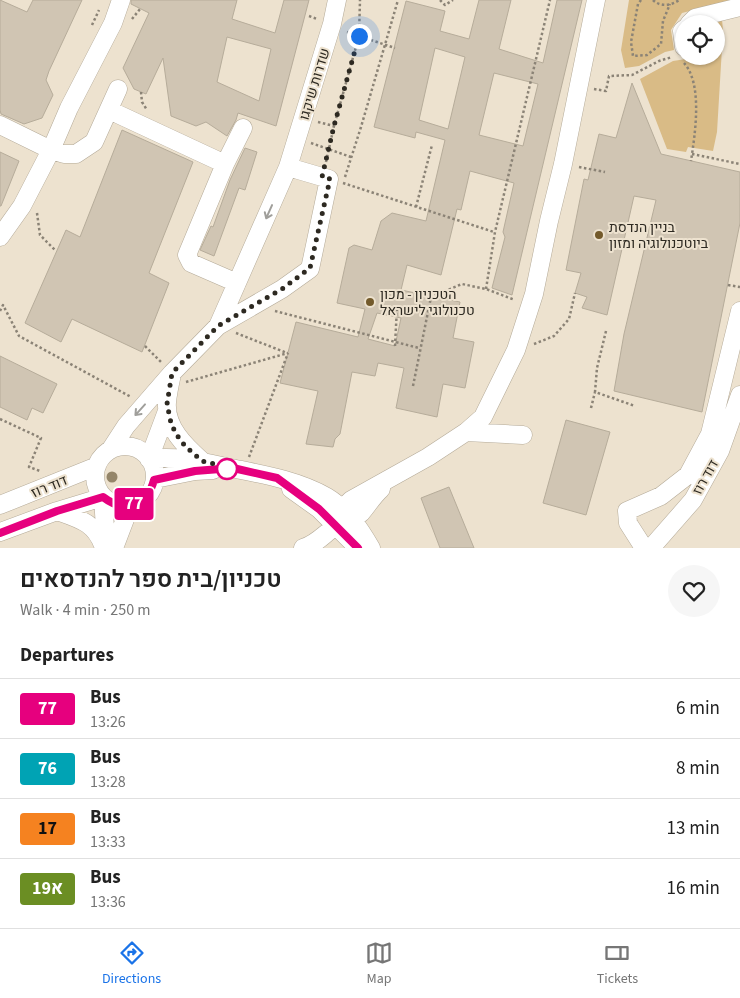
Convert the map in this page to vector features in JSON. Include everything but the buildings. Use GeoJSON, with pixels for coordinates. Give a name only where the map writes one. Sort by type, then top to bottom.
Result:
{"type":"FeatureCollection","features":[{"type":"Feature","properties":{"kind":"street"},"geometry":{"type":"LineString","coordinates":[[0,237],[22,206],[51,150],[113,23],[121,0]]}},
{"type":"Feature","properties":{"kind":"street","name":"שדרות שיקגו"},"geometry":{"type":"LineString","coordinates":[[225,329],[237,283],[288,167],[332,24],[337,0]]}},
{"type":"Feature","properties":{"kind":"street"},"geometry":{"type":"LineString","coordinates":[[304,548],[321,540],[344,518],[351,500],[428,457],[466,432],[483,417],[516,350],[530,306],[548,221],[563,164],[596,0]]}},
{"type":"Feature","properties":{"kind":"street"},"geometry":{"type":"LineString","coordinates":[[707,15],[740,7]]}},
{"type":"Feature","properties":{"kind":"street"},"geometry":{"type":"LineString","coordinates":[[0,125],[51,150],[64,149],[76,154],[94,142],[118,89]]}},
{"type":"Feature","properties":{"kind":"street"},"geometry":{"type":"LineString","coordinates":[[108,110],[224,164]]}},
{"type":"Feature","properties":{"kind":"street"},"geometry":{"type":"LineString","coordinates":[[237,283],[191,263],[187,255],[224,164],[243,128]]}},
{"type":"Feature","properties":{"kind":"street"},"geometry":{"type":"LineString","coordinates":[[106,548],[103,497],[96,483],[96,466],[101,458],[111,449],[126,426],[171,373],[254,306],[282,289],[310,268],[332,180],[288,167]]}},
{"type":"Feature","properties":{"kind":"street"},"geometry":{"type":"LineString","coordinates":[[644,548],[628,523],[627,511],[662,496],[688,475],[710,434],[740,311]]}},
{"type":"Feature","properties":{"kind":"street"},"geometry":{"type":"LineString","coordinates":[[171,373],[167,404],[176,434],[185,446],[202,461]]}},
{"type":"Feature","properties":{"kind":"street","name":"דוד רוז"},"geometry":{"type":"LineString","coordinates":[[651,548],[693,500],[720,451],[740,395]]}},
{"type":"Feature","properties":{"kind":"street"},"geometry":{"type":"LineString","coordinates":[[149,459],[168,411]]}},
{"type":"Feature","properties":{"kind":"street"},"geometry":{"type":"LineString","coordinates":[[466,432],[516,435],[483,417]]}},
{"type":"Feature","properties":{"kind":"street"},"geometry":{"type":"LineString","coordinates":[[103,497],[121,507],[139,503],[152,489],[154,480],[154,471],[149,459],[140,450],[124,446],[111,449]]}},
{"type":"Feature","properties":{"kind":"street"},"geometry":{"type":"LineString","coordinates":[[149,459],[166,457],[240,466],[277,478],[319,509],[344,518],[371,548]]}},
{"type":"Feature","properties":{"kind":"street","name":"דוד רוז"},"geometry":{"type":"LineString","coordinates":[[0,505],[96,466]]}},
{"type":"Feature","properties":{"kind":"street"},"geometry":{"type":"LineString","coordinates":[[154,480],[195,471],[240,466]]}},
{"type":"Feature","properties":{"kind":"street","name":"דוד רוז"},"geometry":{"type":"LineString","coordinates":[[0,532],[57,511],[103,497]]}},
{"type":"Feature","properties":{"kind":"street"},"geometry":{"type":"LineString","coordinates":[[114,548],[130,506]]}},
{"type":"Feature","properties":{"kind":"street"},"geometry":{"type":"LineString","coordinates":[[57,511],[91,526],[98,533],[106,548]]}},
{"type":"Feature","properties":{"kind":"street"},"geometry":{"type":"LineString","coordinates":[[344,518],[358,548]]}},
{"type":"Feature","properties":{"kind":"path"},"geometry":{"type":"LineString","coordinates":[[332,180],[328,150],[359,36],[360,0]]}},
{"type":"Feature","properties":{"kind":"path"},"geometry":{"type":"LineString","coordinates":[[332,180],[351,158],[398,0]]}},
{"type":"Feature","properties":{"kind":"path"},"geometry":{"type":"LineString","coordinates":[[440,0],[444,5],[453,0]]}},
{"type":"Feature","properties":{"kind":"path"},"geometry":{"type":"LineString","coordinates":[[486,289],[495,232],[550,0]]}},
{"type":"Feature","properties":{"kind":"path"},"geometry":{"type":"LineString","coordinates":[[641,0],[638,4],[631,42],[633,56],[647,55],[661,44],[663,21],[670,4]]}},
{"type":"Feature","properties":{"kind":"path"},"geometry":{"type":"LineString","coordinates":[[653,0],[657,4],[667,5],[679,0]]}},
{"type":"Feature","properties":{"kind":"path"},"geometry":{"type":"LineString","coordinates":[[341,30],[395,48]]}},
{"type":"Feature","properties":{"kind":"path"},"geometry":{"type":"LineString","coordinates":[[579,86],[606,91],[609,76],[632,75],[659,61],[675,56]]}},
{"type":"Feature","properties":{"kind":"path"},"geometry":{"type":"LineString","coordinates":[[686,65],[695,84],[696,109],[691,160]]}},
{"type":"Feature","properties":{"kind":"path"},"geometry":{"type":"LineString","coordinates":[[141,92],[142,102],[148,111]]}},
{"type":"Feature","properties":{"kind":"path"},"geometry":{"type":"LineString","coordinates":[[316,121],[334,126]]}},
{"type":"Feature","properties":{"kind":"path"},"geometry":{"type":"LineString","coordinates":[[310,142],[351,158]]}},
{"type":"Feature","properties":{"kind":"path"},"geometry":{"type":"LineString","coordinates":[[416,207],[432,145]]}},
{"type":"Feature","properties":{"kind":"path"},"geometry":{"type":"LineString","coordinates":[[692,154],[740,164]]}},
{"type":"Feature","properties":{"kind":"path"},"geometry":{"type":"LineString","coordinates":[[563,164],[605,172]]}},
{"type":"Feature","properties":{"kind":"path"},"geometry":{"type":"LineString","coordinates":[[332,180],[495,232]]}},
{"type":"Feature","properties":{"kind":"path"},"geometry":{"type":"LineString","coordinates":[[36,209],[40,235],[56,251]]}},
{"type":"Feature","properties":{"kind":"path"},"geometry":{"type":"LineString","coordinates":[[413,386],[419,348],[431,297],[462,284],[486,289],[530,306]]}},
{"type":"Feature","properties":{"kind":"path"},"geometry":{"type":"LineString","coordinates":[[728,285],[740,287]]}},
{"type":"Feature","properties":{"kind":"path"},"geometry":{"type":"LineString","coordinates":[[516,350],[554,336],[569,319],[575,293]]}},
{"type":"Feature","properties":{"kind":"path"},"geometry":{"type":"LineString","coordinates":[[0,311],[3,305],[20,336],[136,399]]}},
{"type":"Feature","properties":{"kind":"path"},"geometry":{"type":"LineString","coordinates":[[254,306],[419,348]]}},
{"type":"Feature","properties":{"kind":"path"},"geometry":{"type":"LineString","coordinates":[[395,346],[397,308]]}},
{"type":"Feature","properties":{"kind":"path"},"geometry":{"type":"LineString","coordinates":[[225,329],[288,353]]}},
{"type":"Feature","properties":{"kind":"path"},"geometry":{"type":"LineString","coordinates":[[591,408],[596,392],[597,368],[606,331]]}},
{"type":"Feature","properties":{"kind":"path"},"geometry":{"type":"LineString","coordinates":[[145,346],[171,373],[288,353]]}},
{"type":"Feature","properties":{"kind":"path"},"geometry":{"type":"LineString","coordinates":[[240,466],[288,353]]}},
{"type":"Feature","properties":{"kind":"path"},"geometry":{"type":"LineString","coordinates":[[596,392],[635,406]]}},
{"type":"Feature","properties":{"kind":"path"},"geometry":{"type":"LineString","coordinates":[[0,419],[41,438],[29,467],[44,473]]}},
{"type":"Feature","properties":{"kind":"shaded area"},"geometry":{"type":"Polygon","coordinates":[[[629,0],[732,0],[675,15],[675,24],[671,30],[674,50],[665,52],[639,66],[625,68],[621,50],[629,0]]]}},
{"type":"Feature","properties":{"kind":"shaded area"},"geometry":{"type":"Polygon","coordinates":[[[675,61],[675,65],[721,65],[717,132],[713,151],[688,147],[686,152],[667,149],[640,79],[675,61]]]}},
{"type":"Feature","properties":{"kind":"bus line","name":"77"},"geometry":{"type":"LineString","coordinates":[[0,533],[57,511],[103,497],[121,507],[139,503],[152,489],[154,480],[195,471],[233,468],[277,478],[319,509],[358,548]]}},
{"type":"Feature","properties":{"kind":"place","name":"בניין הנדסת ביוטכנולוגיה ומזון"},"geometry":{"type":"Point","coordinates":[599,235]}},
{"type":"Feature","properties":{"kind":"place","name":"הטכניון - מכון טכנולוגי לישראל"},"geometry":{"type":"Point","coordinates":[370,302]}},
{"type":"Feature","properties":{"kind":"route"},"geometry":{"type":"LineString","coordinates":[[227,469],[233,468],[202,461],[185,446],[176,434],[171,423],[167,404],[172,373],[218,326],[282,289],[310,268],[330,179],[322,177],[359,36]]}}]}
